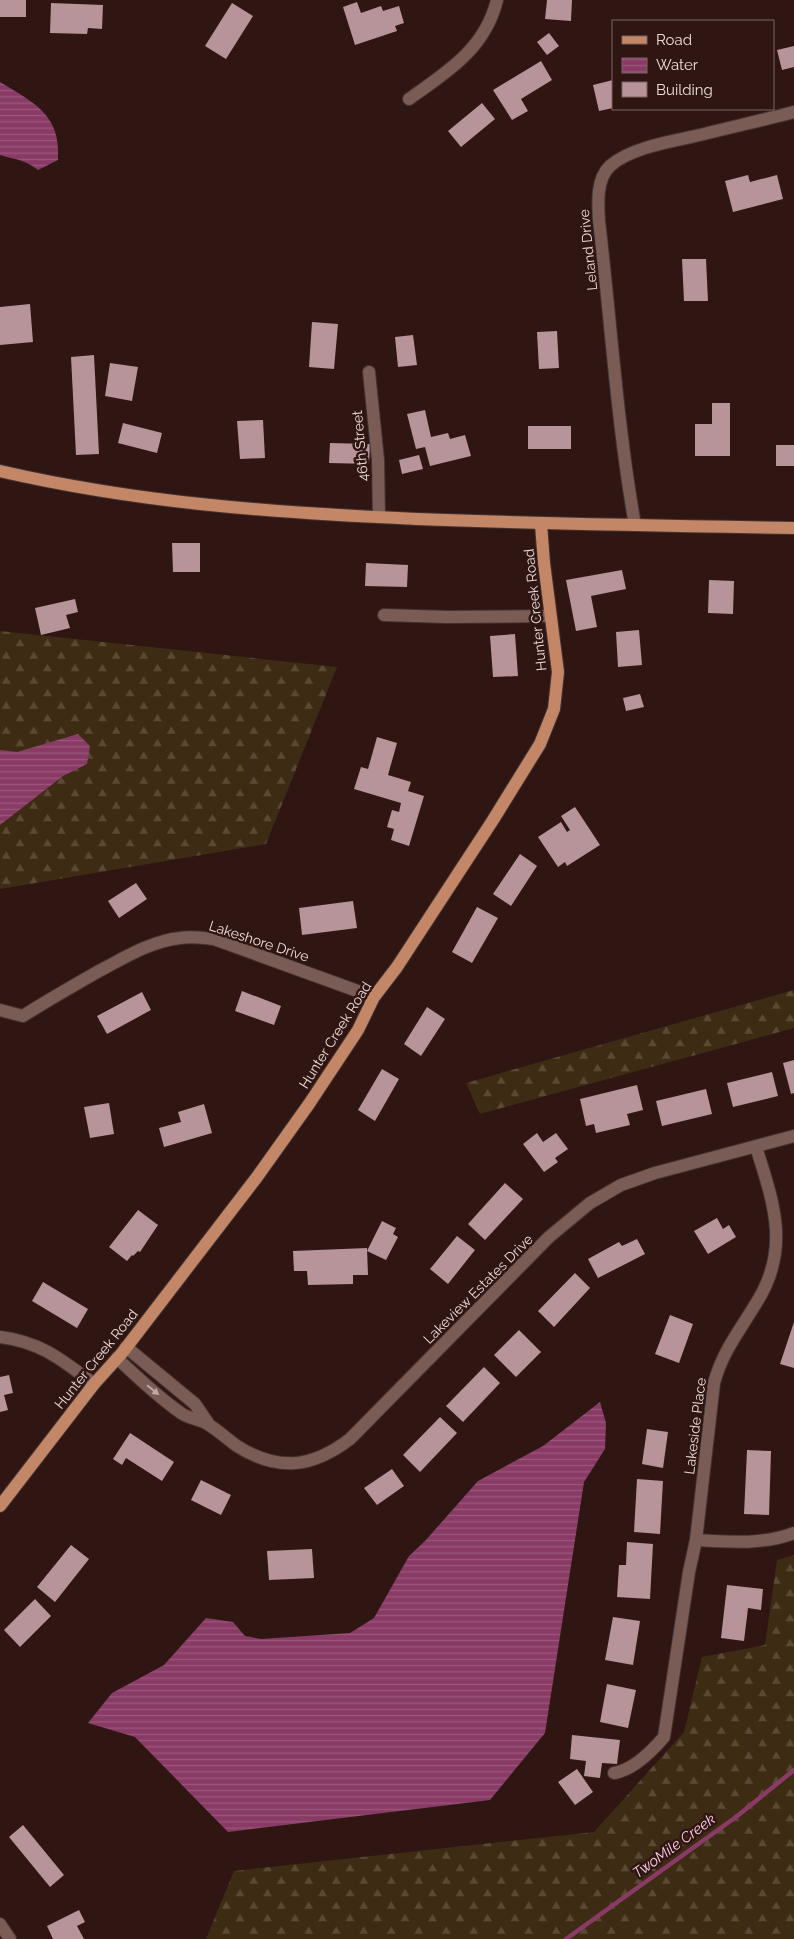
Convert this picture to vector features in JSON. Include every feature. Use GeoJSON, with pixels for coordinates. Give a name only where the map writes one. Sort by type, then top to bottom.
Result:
{"type":"FeatureCollection","features":[{"type":"Feature","properties":{"kind":"main road"},"geometry":{"type":"LineString","coordinates":[[0,471],[78,487],[223,507],[285,513],[542,524],[794,528]]}},
{"type":"Feature","properties":{"kind":"main road","name":"Hunter Creek Road"},"geometry":{"type":"LineString","coordinates":[[0,1506],[257,1177],[309,1104],[358,1030],[374,998],[397,967],[494,820],[544,736],[554,709],[558,672],[557,654],[550,616],[542,524]]}},
{"type":"Feature","properties":{"kind":"street"},"geometry":{"type":"LineString","coordinates":[[409,99],[466,56],[482,35],[494,11],[497,0]]}},
{"type":"Feature","properties":{"kind":"street","name":"Leland Drive"},"geometry":{"type":"LineString","coordinates":[[635,525],[625,469],[619,416],[599,221],[600,184],[609,167],[624,157],[657,145],[794,112]]}},
{"type":"Feature","properties":{"kind":"street","name":"46th Street"},"geometry":{"type":"LineString","coordinates":[[369,372],[378,460],[379,517]]}},
{"type":"Feature","properties":{"kind":"street"},"geometry":{"type":"LineString","coordinates":[[384,615],[439,617],[550,616]]}},
{"type":"Feature","properties":{"kind":"street","name":"Lakeshore Drive"},"geometry":{"type":"LineString","coordinates":[[0,1010],[24,1016],[51,998],[129,955],[162,942],[179,938],[197,937],[214,939],[374,998]]}},
{"type":"Feature","properties":{"kind":"street","name":"Lakeview Estates Drive"},"geometry":{"type":"LineString","coordinates":[[126,1347],[195,1404],[208,1423],[237,1446],[269,1460],[286,1464],[304,1463],[321,1458],[350,1439],[550,1238],[590,1203],[621,1185],[655,1173],[794,1136]]}},
{"type":"Feature","properties":{"kind":"street","name":"Lakeside Place"},"geometry":{"type":"LineString","coordinates":[[614,1773],[631,1766],[654,1749],[664,1737],[689,1572],[696,1540],[714,1383],[726,1349],[764,1290],[772,1274],[777,1240],[775,1222],[769,1190],[756,1147]]}},
{"type":"Feature","properties":{"kind":"street"},"geometry":{"type":"LineString","coordinates":[[0,1337],[35,1345],[66,1363],[94,1384]]}},
{"type":"Feature","properties":{"kind":"street","name":"Lakeview Estates Drive"},"geometry":{"type":"LineString","coordinates":[[117,1358],[183,1414],[208,1423]]}},
{"type":"Feature","properties":{"kind":"street"},"geometry":{"type":"LineString","coordinates":[[696,1540],[758,1542],[794,1533]]}},
{"type":"Feature","properties":{"kind":"street"},"geometry":{"type":"LineString","coordinates":[[0,1924],[10,1939]]}},
{"type":"Feature","properties":{"kind":"green space"},"geometry":{"type":"Polygon","coordinates":[[[0,631],[337,667],[266,844],[0,889],[0,631]]]}},
{"type":"Feature","properties":{"kind":"green space"},"geometry":{"type":"Polygon","coordinates":[[[794,990],[794,1028],[480,1114],[466,1083],[794,990]]]}},
{"type":"Feature","properties":{"kind":"green space"},"geometry":{"type":"Polygon","coordinates":[[[794,1555],[794,1939],[206,1939],[234,1871],[594,1832],[684,1732],[702,1657],[765,1645],[777,1560],[794,1555]]]}},
{"type":"Feature","properties":{"kind":"water"},"geometry":{"type":"Polygon","coordinates":[[[0,82],[34,104],[50,121],[58,144],[58,160],[38,170],[24,162],[0,155],[0,82]]]}},
{"type":"Feature","properties":{"kind":"water"},"geometry":{"type":"Polygon","coordinates":[[[78,734],[90,746],[87,764],[63,776],[0,825],[0,750],[17,752],[78,734]]]}},
{"type":"Feature","properties":{"kind":"water"},"geometry":{"type":"Polygon","coordinates":[[[600,1402],[606,1423],[605,1449],[584,1482],[545,1733],[490,1800],[228,1832],[135,1737],[88,1723],[112,1693],[164,1665],[206,1618],[233,1622],[245,1636],[261,1639],[350,1633],[374,1618],[409,1556],[425,1541],[478,1481],[543,1446],[600,1402]]]}},
{"type":"Feature","properties":{"kind":"building"},"geometry":{"type":"Polygon","coordinates":[[[0,0],[26,0],[26,17],[0,17],[0,0]]]}},
{"type":"Feature","properties":{"kind":"building"},"geometry":{"type":"Polygon","coordinates":[[[547,0],[572,0],[571,21],[545,19],[547,0]]]}},
{"type":"Feature","properties":{"kind":"building"},"geometry":{"type":"Polygon","coordinates":[[[357,2],[361,13],[381,6],[383,11],[399,6],[404,23],[395,26],[397,31],[355,45],[343,7],[357,2]]]}},
{"type":"Feature","properties":{"kind":"building"},"geometry":{"type":"Polygon","coordinates":[[[51,3],[103,5],[102,29],[88,28],[87,34],[50,33],[51,3]]]}},
{"type":"Feature","properties":{"kind":"building"},"geometry":{"type":"Polygon","coordinates":[[[232,3],[253,16],[226,59],[205,46],[232,3]]]}},
{"type":"Feature","properties":{"kind":"building"},"geometry":{"type":"Polygon","coordinates":[[[549,33],[559,46],[547,55],[537,42],[549,33]]]}},
{"type":"Feature","properties":{"kind":"building"},"geometry":{"type":"Polygon","coordinates":[[[794,46],[794,67],[782,70],[777,50],[794,46]]]}},
{"type":"Feature","properties":{"kind":"building"},"geometry":{"type":"Polygon","coordinates":[[[541,61],[552,80],[521,99],[528,111],[512,120],[493,90],[541,61]]]}},
{"type":"Feature","properties":{"kind":"building"},"geometry":{"type":"Polygon","coordinates":[[[612,80],[612,108],[599,111],[593,85],[612,80]]]}},
{"type":"Feature","properties":{"kind":"building"},"geometry":{"type":"Polygon","coordinates":[[[482,103],[495,119],[461,147],[448,131],[482,103]]]}},
{"type":"Feature","properties":{"kind":"building"},"geometry":{"type":"Polygon","coordinates":[[[748,175],[750,182],[777,175],[783,199],[733,212],[725,181],[748,175]]]}},
{"type":"Feature","properties":{"kind":"building"},"geometry":{"type":"Polygon","coordinates":[[[682,259],[706,259],[708,301],[684,301],[682,259]]]}},
{"type":"Feature","properties":{"kind":"building"},"geometry":{"type":"Polygon","coordinates":[[[30,304],[33,342],[0,345],[0,307],[30,304]]]}},
{"type":"Feature","properties":{"kind":"building"},"geometry":{"type":"Polygon","coordinates":[[[312,322],[338,324],[334,369],[309,367],[312,322]]]}},
{"type":"Feature","properties":{"kind":"building"},"geometry":{"type":"Polygon","coordinates":[[[557,331],[559,368],[539,369],[537,332],[557,331]]]}},
{"type":"Feature","properties":{"kind":"building"},"geometry":{"type":"Polygon","coordinates":[[[413,335],[417,365],[398,367],[395,337],[413,335]]]}},
{"type":"Feature","properties":{"kind":"building"},"geometry":{"type":"Polygon","coordinates":[[[94,355],[99,454],[76,455],[71,357],[94,355]]]}},
{"type":"Feature","properties":{"kind":"building"},"geometry":{"type":"Polygon","coordinates":[[[110,363],[138,367],[132,401],[105,396],[110,363]]]}},
{"type":"Feature","properties":{"kind":"building"},"geometry":{"type":"Polygon","coordinates":[[[712,403],[730,403],[730,456],[695,456],[695,424],[712,424],[712,403]]]}},
{"type":"Feature","properties":{"kind":"building"},"geometry":{"type":"Polygon","coordinates":[[[425,410],[431,437],[448,433],[450,439],[465,435],[471,456],[430,466],[425,447],[416,449],[407,414],[425,410]]]}},
{"type":"Feature","properties":{"kind":"building"},"geometry":{"type":"Polygon","coordinates":[[[263,420],[265,458],[240,459],[237,421],[263,420]]]}},
{"type":"Feature","properties":{"kind":"building"},"geometry":{"type":"Polygon","coordinates":[[[123,423],[162,433],[157,453],[118,443],[123,423]]]}},
{"type":"Feature","properties":{"kind":"building"},"geometry":{"type":"Polygon","coordinates":[[[528,426],[571,426],[571,449],[528,449],[528,426]]]}},
{"type":"Feature","properties":{"kind":"building"},"geometry":{"type":"Polygon","coordinates":[[[330,443],[370,444],[369,464],[329,463],[330,443]]]}},
{"type":"Feature","properties":{"kind":"building"},"geometry":{"type":"Polygon","coordinates":[[[776,445],[794,445],[794,466],[776,466],[776,445]]]}},
{"type":"Feature","properties":{"kind":"building"},"geometry":{"type":"Polygon","coordinates":[[[419,455],[423,469],[402,474],[399,460],[419,455]]]}},
{"type":"Feature","properties":{"kind":"building"},"geometry":{"type":"Polygon","coordinates":[[[172,543],[200,543],[200,572],[173,572],[172,543]]]}},
{"type":"Feature","properties":{"kind":"building"},"geometry":{"type":"Polygon","coordinates":[[[366,563],[408,565],[407,587],[365,586],[366,563]]]}},
{"type":"Feature","properties":{"kind":"building"},"geometry":{"type":"Polygon","coordinates":[[[622,570],[626,589],[591,596],[597,627],[576,631],[566,580],[622,570]]]}},
{"type":"Feature","properties":{"kind":"building"},"geometry":{"type":"Polygon","coordinates":[[[709,580],[734,581],[733,614],[708,613],[709,580]]]}},
{"type":"Feature","properties":{"kind":"building"},"geometry":{"type":"Polygon","coordinates":[[[75,599],[78,612],[66,615],[70,628],[41,635],[35,608],[75,599]]]}},
{"type":"Feature","properties":{"kind":"building"},"geometry":{"type":"Polygon","coordinates":[[[639,630],[642,665],[618,667],[616,632],[639,630]]]}},
{"type":"Feature","properties":{"kind":"building"},"geometry":{"type":"Polygon","coordinates":[[[515,634],[518,676],[493,677],[490,636],[515,634]]]}},
{"type":"Feature","properties":{"kind":"building"},"geometry":{"type":"Polygon","coordinates":[[[640,694],[644,707],[626,711],[623,698],[640,694]]]}},
{"type":"Feature","properties":{"kind":"building"},"geometry":{"type":"Polygon","coordinates":[[[377,737],[397,743],[388,775],[411,782],[408,791],[424,796],[409,846],[391,840],[394,829],[387,827],[392,810],[399,812],[401,803],[354,789],[361,767],[368,769],[377,737]]]}},
{"type":"Feature","properties":{"kind":"building"},"geometry":{"type":"Polygon","coordinates":[[[575,807],[600,845],[567,866],[565,862],[558,867],[538,837],[561,822],[567,832],[570,830],[561,816],[575,807]]]}},
{"type":"Feature","properties":{"kind":"building"},"geometry":{"type":"Polygon","coordinates":[[[520,854],[537,866],[511,906],[493,894],[520,854]]]}},
{"type":"Feature","properties":{"kind":"building"},"geometry":{"type":"Polygon","coordinates":[[[136,883],[147,899],[119,918],[108,901],[136,883]]]}},
{"type":"Feature","properties":{"kind":"building"},"geometry":{"type":"Polygon","coordinates":[[[353,901],[357,928],[302,935],[299,908],[353,901]]]}},
{"type":"Feature","properties":{"kind":"building"},"geometry":{"type":"Polygon","coordinates":[[[477,907],[498,918],[472,963],[452,952],[477,907]]]}},
{"type":"Feature","properties":{"kind":"building"},"geometry":{"type":"Polygon","coordinates":[[[242,991],[281,1006],[274,1025],[235,1011],[242,991]]]}},
{"type":"Feature","properties":{"kind":"building"},"geometry":{"type":"Polygon","coordinates":[[[142,992],[151,1010],[107,1034],[97,1016],[142,992]]]}},
{"type":"Feature","properties":{"kind":"building"},"geometry":{"type":"Polygon","coordinates":[[[427,1007],[445,1019],[421,1056],[404,1044],[427,1007]]]}},
{"type":"Feature","properties":{"kind":"building"},"geometry":{"type":"Polygon","coordinates":[[[794,1060],[794,1093],[791,1094],[783,1063],[794,1060]]]}},
{"type":"Feature","properties":{"kind":"building"},"geometry":{"type":"Polygon","coordinates":[[[382,1069],[399,1079],[375,1121],[358,1110],[382,1069]]]}},
{"type":"Feature","properties":{"kind":"building"},"geometry":{"type":"Polygon","coordinates":[[[772,1072],[778,1096],[733,1107],[727,1083],[772,1072]]]}},
{"type":"Feature","properties":{"kind":"building"},"geometry":{"type":"Polygon","coordinates":[[[637,1085],[643,1110],[627,1114],[630,1125],[596,1133],[594,1124],[586,1126],[580,1099],[637,1085]]]}},
{"type":"Feature","properties":{"kind":"building"},"geometry":{"type":"Polygon","coordinates":[[[706,1089],[712,1114],[662,1126],[656,1101],[706,1089]]]}},
{"type":"Feature","properties":{"kind":"building"},"geometry":{"type":"Polygon","coordinates":[[[109,1103],[114,1134],[90,1138],[84,1107],[109,1103]]]}},
{"type":"Feature","properties":{"kind":"building"},"geometry":{"type":"Polygon","coordinates":[[[204,1104],[212,1133],[164,1147],[159,1128],[181,1122],[178,1112],[204,1104]]]}},
{"type":"Feature","properties":{"kind":"building"},"geometry":{"type":"Polygon","coordinates":[[[537,1133],[543,1142],[556,1133],[568,1149],[555,1158],[558,1162],[544,1172],[523,1144],[537,1133]]]}},
{"type":"Feature","properties":{"kind":"building"},"geometry":{"type":"Polygon","coordinates":[[[505,1183],[523,1199],[485,1240],[468,1224],[505,1183]]]}},
{"type":"Feature","properties":{"kind":"building"},"geometry":{"type":"Polygon","coordinates":[[[138,1210],[158,1225],[140,1252],[138,1251],[132,1255],[127,1261],[109,1247],[138,1210]]]}},
{"type":"Feature","properties":{"kind":"building"},"geometry":{"type":"Polygon","coordinates":[[[717,1218],[723,1229],[729,1225],[736,1237],[708,1254],[694,1231],[717,1218]]]}},
{"type":"Feature","properties":{"kind":"building"},"geometry":{"type":"Polygon","coordinates":[[[382,1221],[396,1228],[393,1234],[398,1237],[386,1260],[367,1251],[382,1221]]]}},
{"type":"Feature","properties":{"kind":"building"},"geometry":{"type":"Polygon","coordinates":[[[457,1236],[475,1250],[448,1284],[430,1269],[457,1236]]]}},
{"type":"Feature","properties":{"kind":"building"},"geometry":{"type":"Polygon","coordinates":[[[637,1239],[645,1254],[598,1278],[588,1259],[619,1242],[622,1246],[637,1239]]]}},
{"type":"Feature","properties":{"kind":"building"},"geometry":{"type":"Polygon","coordinates":[[[367,1248],[368,1275],[353,1275],[353,1284],[308,1285],[307,1271],[294,1271],[293,1251],[367,1248]]]}},
{"type":"Feature","properties":{"kind":"building"},"geometry":{"type":"Polygon","coordinates":[[[575,1273],[590,1288],[554,1327],[538,1311],[575,1273]]]}},
{"type":"Feature","properties":{"kind":"building"},"geometry":{"type":"Polygon","coordinates":[[[43,1282],[88,1309],[77,1328],[32,1301],[43,1282]]]}},
{"type":"Feature","properties":{"kind":"building"},"geometry":{"type":"Polygon","coordinates":[[[670,1315],[693,1324],[679,1363],[655,1354],[670,1315]]]}},
{"type":"Feature","properties":{"kind":"building"},"geometry":{"type":"Polygon","coordinates":[[[794,1322],[794,1368],[780,1364],[794,1322]]]}},
{"type":"Feature","properties":{"kind":"building"},"geometry":{"type":"Polygon","coordinates":[[[519,1330],[541,1352],[516,1377],[494,1355],[519,1330]]]}},
{"type":"Feature","properties":{"kind":"building"},"geometry":{"type":"Polygon","coordinates":[[[484,1367],[500,1383],[463,1422],[446,1406],[484,1367]]]}},
{"type":"Feature","properties":{"kind":"building"},"geometry":{"type":"Polygon","coordinates":[[[9,1375],[13,1393],[4,1395],[8,1410],[0,1412],[0,1377],[9,1375]]]}},
{"type":"Feature","properties":{"kind":"building"},"geometry":{"type":"Polygon","coordinates":[[[440,1417],[457,1433],[420,1472],[403,1455],[440,1417]]]}},
{"type":"Feature","properties":{"kind":"building"},"geometry":{"type":"Polygon","coordinates":[[[647,1429],[668,1432],[663,1468],[642,1464],[647,1429]]]}},
{"type":"Feature","properties":{"kind":"building"},"geometry":{"type":"Polygon","coordinates":[[[130,1433],[174,1462],[162,1481],[126,1458],[122,1465],[113,1459],[130,1433]]]}},
{"type":"Feature","properties":{"kind":"building"},"geometry":{"type":"Polygon","coordinates":[[[747,1450],[771,1451],[769,1515],[744,1514],[747,1450]]]}},
{"type":"Feature","properties":{"kind":"building"},"geometry":{"type":"Polygon","coordinates":[[[392,1469],[404,1486],[377,1505],[364,1488],[392,1469]]]}},
{"type":"Feature","properties":{"kind":"building"},"geometry":{"type":"Polygon","coordinates":[[[637,1479],[663,1481],[660,1534],[634,1532],[637,1479]]]}},
{"type":"Feature","properties":{"kind":"building"},"geometry":{"type":"Polygon","coordinates":[[[201,1480],[231,1495],[221,1515],[191,1500],[201,1480]]]}},
{"type":"Feature","properties":{"kind":"building"},"geometry":{"type":"Polygon","coordinates":[[[627,1542],[653,1544],[650,1599],[617,1597],[619,1565],[626,1565],[627,1542]]]}},
{"type":"Feature","properties":{"kind":"building"},"geometry":{"type":"Polygon","coordinates":[[[71,1545],[89,1559],[55,1602],[37,1587],[71,1545]]]}},
{"type":"Feature","properties":{"kind":"building"},"geometry":{"type":"Polygon","coordinates":[[[312,1549],[314,1578],[269,1580],[267,1551],[312,1549]]]}},
{"type":"Feature","properties":{"kind":"building"},"geometry":{"type":"Polygon","coordinates":[[[727,1585],[763,1589],[761,1610],[748,1608],[744,1641],[721,1638],[727,1585]]]}},
{"type":"Feature","properties":{"kind":"building"},"geometry":{"type":"Polygon","coordinates":[[[35,1599],[51,1616],[20,1647],[4,1630],[35,1599]]]}},
{"type":"Feature","properties":{"kind":"building"},"geometry":{"type":"Polygon","coordinates":[[[613,1617],[640,1621],[633,1665],[605,1660],[613,1617]]]}},
{"type":"Feature","properties":{"kind":"building"},"geometry":{"type":"Polygon","coordinates":[[[607,1684],[636,1690],[628,1728],[600,1722],[607,1684]]]}},
{"type":"Feature","properties":{"kind":"building"},"geometry":{"type":"Polygon","coordinates":[[[572,1735],[620,1740],[617,1764],[602,1763],[600,1778],[584,1776],[586,1761],[570,1759],[572,1735]]]}},
{"type":"Feature","properties":{"kind":"building"},"geometry":{"type":"Polygon","coordinates":[[[577,1769],[593,1792],[575,1805],[558,1782],[577,1769]]]}},
{"type":"Feature","properties":{"kind":"building"},"geometry":{"type":"Polygon","coordinates":[[[23,1825],[64,1875],[50,1887],[9,1837],[23,1825]]]}},
{"type":"Feature","properties":{"kind":"building"},"geometry":{"type":"Polygon","coordinates":[[[79,1910],[85,1922],[77,1926],[84,1939],[53,1939],[47,1926],[79,1910]]]}},
{"type":"Feature","properties":{"kind":"waterway","name":"TwoMile Creek"},"geometry":{"type":"LineString","coordinates":[[566,1939],[736,1817],[794,1770]]}}]}
